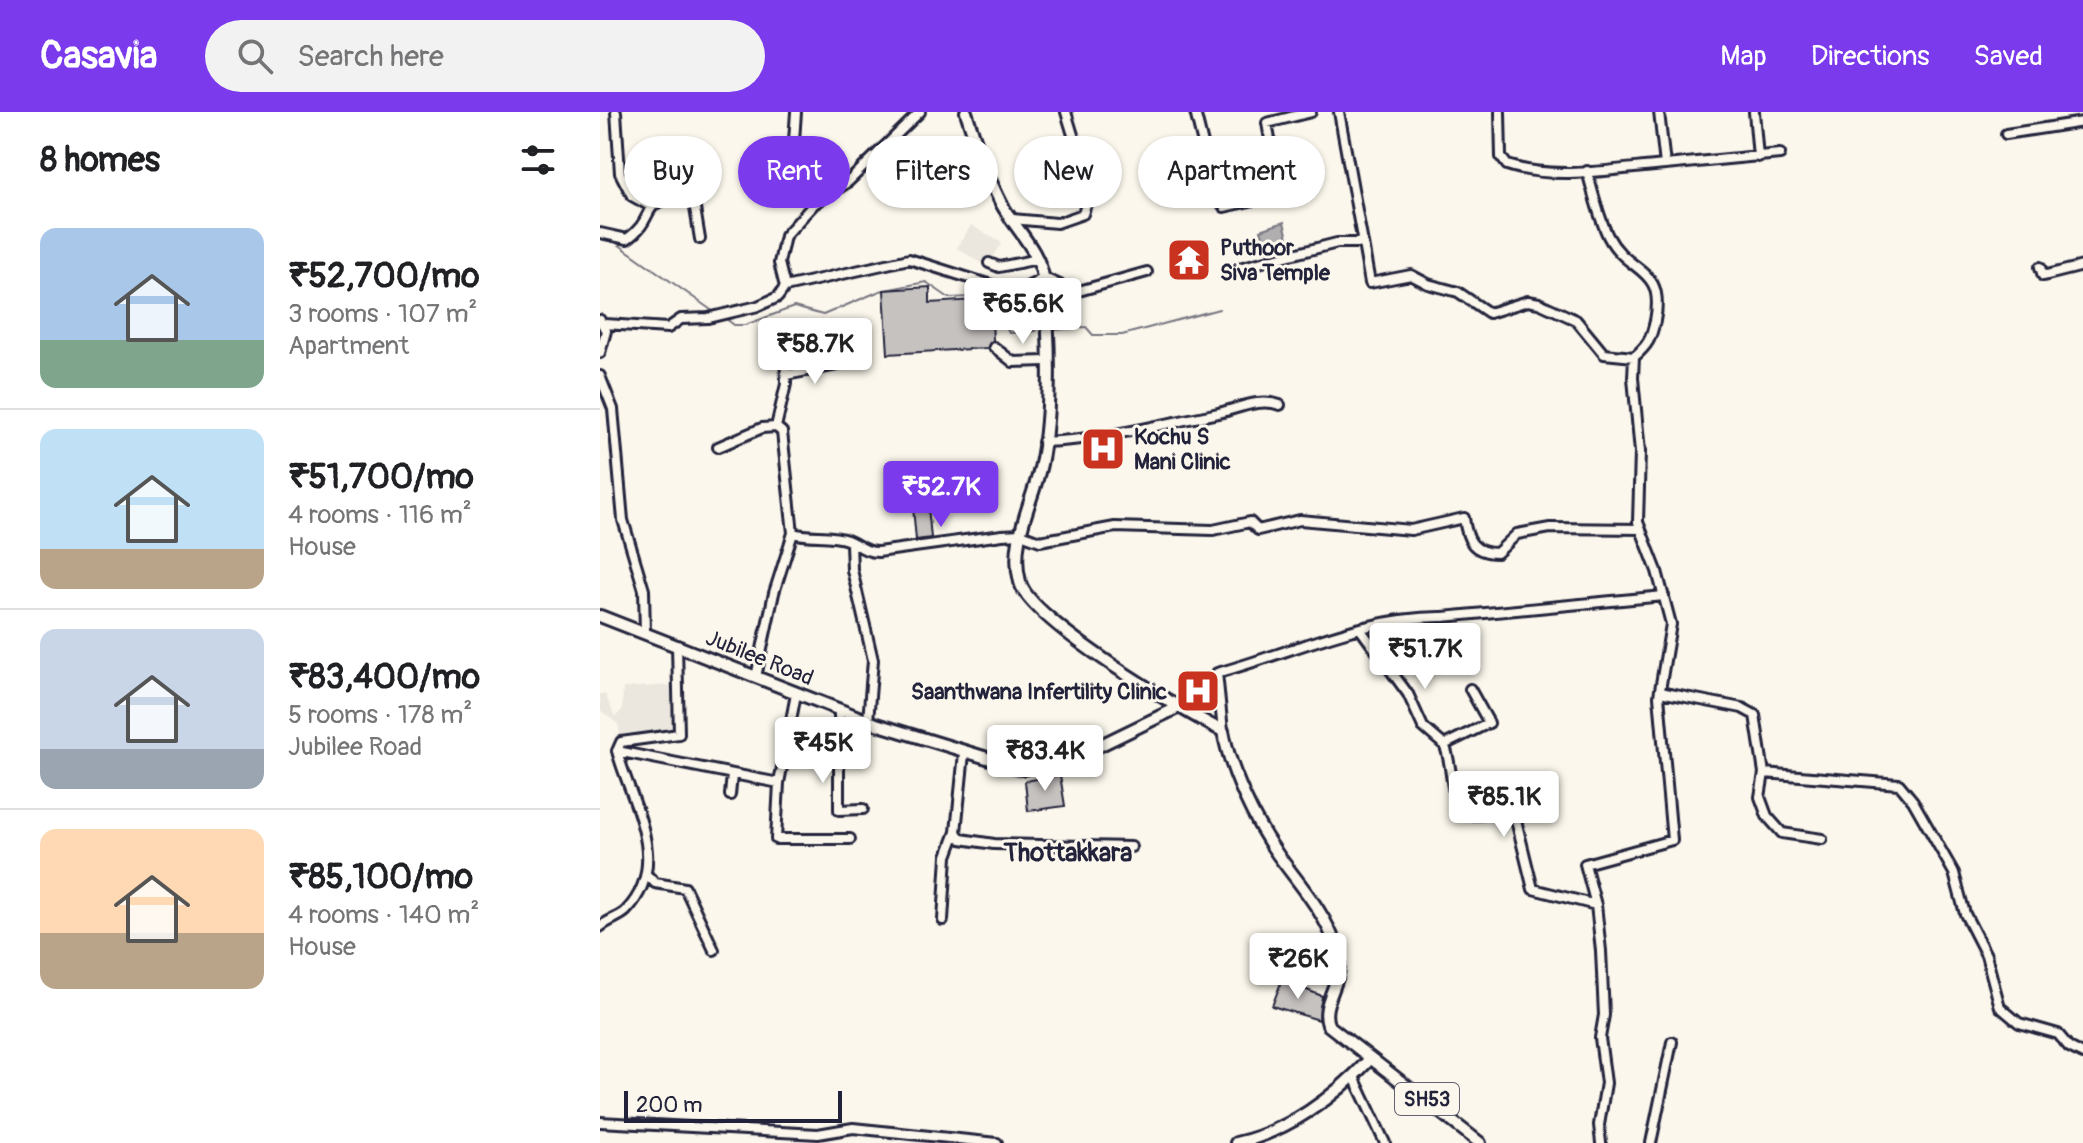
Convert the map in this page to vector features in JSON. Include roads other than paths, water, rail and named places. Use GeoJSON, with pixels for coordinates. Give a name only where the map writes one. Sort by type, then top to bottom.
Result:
{"type":"FeatureCollection","features":[{"type":"Feature","properties":{"kind":"main road"},"geometry":{"type":"LineString","coordinates":[[966,112],[993,186],[1038,259],[1044,278],[1046,361],[1043,442],[1041,466],[1021,534],[1020,581],[1029,599],[1116,667],[1177,708],[1223,731],[1251,807],[1275,851],[1315,903],[1337,949],[1339,981],[1326,1008],[1328,1025],[1370,1059],[1354,1077],[1274,1131],[1236,1143]]}},
{"type":"Feature","properties":{"kind":"main road","name":"Jubilee Road"},"geometry":{"type":"LineString","coordinates":[[600,616],[868,721],[1023,769],[1074,758],[1177,708]]}},
{"type":"Feature","properties":{"kind":"main road","name":"SH53"},"geometry":{"type":"LineString","coordinates":[[1370,1059],[1413,1088],[1480,1143]]}},
{"type":"Feature","properties":{"kind":"street"},"geometry":{"type":"LineString","coordinates":[[616,112],[620,173],[624,181]]}},
{"type":"Feature","properties":{"kind":"street"},"geometry":{"type":"LineString","coordinates":[[794,136],[796,112]]}},
{"type":"Feature","properties":{"kind":"street"},"geometry":{"type":"LineString","coordinates":[[785,287],[779,263],[785,236],[814,204],[848,182],[920,112]]}},
{"type":"Feature","properties":{"kind":"street"},"geometry":{"type":"LineString","coordinates":[[1012,219],[1057,223],[1083,214],[1090,191],[1066,112]]}},
{"type":"Feature","properties":{"kind":"street"},"geometry":{"type":"LineString","coordinates":[[1195,112],[1216,196],[1224,207],[1280,194],[1267,123],[1311,112]]}},
{"type":"Feature","properties":{"kind":"street"},"geometry":{"type":"LineString","coordinates":[[1339,112],[1370,283],[1411,275],[1428,284],[1458,292],[1489,313],[1528,301],[1539,303],[1576,320],[1604,354],[1634,357],[1650,343],[1658,304],[1655,283],[1617,249],[1608,236],[1587,171]]}},
{"type":"Feature","properties":{"kind":"street"},"geometry":{"type":"LineString","coordinates":[[1500,112],[1501,157],[1507,165],[1519,169],[1587,171],[1780,154]]}},
{"type":"Feature","properties":{"kind":"street"},"geometry":{"type":"LineString","coordinates":[[1659,112],[1665,165]]}},
{"type":"Feature","properties":{"kind":"street"},"geometry":{"type":"LineString","coordinates":[[1754,112],[1758,157]]}},
{"type":"Feature","properties":{"kind":"street"},"geometry":{"type":"LineString","coordinates":[[2006,134],[2083,122]]}},
{"type":"Feature","properties":{"kind":"street"},"geometry":{"type":"LineString","coordinates":[[600,233],[627,239],[637,232],[649,208]]}},
{"type":"Feature","properties":{"kind":"street"},"geometry":{"type":"LineString","coordinates":[[695,208],[700,239]]}},
{"type":"Feature","properties":{"kind":"street"},"geometry":{"type":"LineString","coordinates":[[1239,268],[1337,243],[1360,243],[1362,238]]}},
{"type":"Feature","properties":{"kind":"street"},"geometry":{"type":"LineString","coordinates":[[600,353],[602,322],[668,328],[681,319],[708,318],[758,306],[778,297],[785,287],[909,259],[1004,289],[1010,296],[1044,278],[1075,292],[1147,272]]}},
{"type":"Feature","properties":{"kind":"street"},"geometry":{"type":"LineString","coordinates":[[989,263],[1002,267],[1038,259]]}},
{"type":"Feature","properties":{"kind":"street"},"geometry":{"type":"LineString","coordinates":[[2040,267],[2043,276],[2083,266]]}},
{"type":"Feature","properties":{"kind":"street"},"geometry":{"type":"LineString","coordinates":[[776,427],[786,375],[785,350],[806,345]]}},
{"type":"Feature","properties":{"kind":"street"},"geometry":{"type":"LineString","coordinates":[[994,347],[1013,362],[1046,361]]}},
{"type":"Feature","properties":{"kind":"street"},"geometry":{"type":"LineString","coordinates":[[1601,1143],[1599,1125],[1606,1083],[1600,1038],[1604,1015],[1596,905],[1585,864],[1672,840],[1660,692],[1671,624],[1641,529],[1634,357]]}},
{"type":"Feature","properties":{"kind":"street"},"geometry":{"type":"LineString","coordinates":[[786,375],[838,365]]}},
{"type":"Feature","properties":{"kind":"street"},"geometry":{"type":"LineString","coordinates":[[600,376],[613,409],[623,520],[644,590],[645,633]]}},
{"type":"Feature","properties":{"kind":"street"},"geometry":{"type":"LineString","coordinates":[[1043,442],[1072,441],[1246,405],[1280,405]]}},
{"type":"Feature","properties":{"kind":"street"},"geometry":{"type":"LineString","coordinates":[[718,447],[762,428],[776,427],[782,432],[793,533],[774,593],[756,677]]}},
{"type":"Feature","properties":{"kind":"street"},"geometry":{"type":"LineString","coordinates":[[793,533],[851,543],[870,552],[1021,534],[1040,541],[1115,527],[1213,530],[1250,522],[1258,530],[1300,520],[1411,530],[1464,518],[1472,546],[1482,553],[1497,553],[1517,534],[1550,528],[1641,529]]}},
{"type":"Feature","properties":{"kind":"street"},"geometry":{"type":"LineString","coordinates":[[851,543],[852,570],[873,660],[868,721]]}},
{"type":"Feature","properties":{"kind":"street"},"geometry":{"type":"LineString","coordinates":[[1223,731],[1217,673],[1328,637],[1407,617],[1443,617],[1664,596]]}},
{"type":"Feature","properties":{"kind":"street"},"geometry":{"type":"LineString","coordinates":[[1361,630],[1408,694],[1423,727],[1444,745],[1450,756],[1456,804],[1462,811],[1481,815],[1514,812],[1533,889],[1596,905]]}},
{"type":"Feature","properties":{"kind":"street"},"geometry":{"type":"LineString","coordinates":[[600,927],[625,913],[648,876],[649,847],[617,751],[618,745],[630,739],[679,734],[677,645]]}},
{"type":"Feature","properties":{"kind":"street"},"geometry":{"type":"LineString","coordinates":[[1444,745],[1489,723],[1470,689]]}},
{"type":"Feature","properties":{"kind":"street"},"geometry":{"type":"LineString","coordinates":[[1660,692],[1742,708],[1755,715],[1764,773],[1760,797],[1773,825],[1782,833],[1822,839]]}},
{"type":"Feature","properties":{"kind":"street"},"geometry":{"type":"LineString","coordinates":[[796,694],[779,783],[776,839],[850,839]]}},
{"type":"Feature","properties":{"kind":"street"},"geometry":{"type":"LineString","coordinates":[[839,710],[839,810],[863,809]]}},
{"type":"Feature","properties":{"kind":"street"},"geometry":{"type":"LineString","coordinates":[[617,751],[779,783]]}},
{"type":"Feature","properties":{"kind":"street"},"geometry":{"type":"LineString","coordinates":[[943,920],[947,856],[956,832],[964,753]]}},
{"type":"Feature","properties":{"kind":"street"},"geometry":{"type":"LineString","coordinates":[[1764,773],[1899,784],[1913,801],[1954,873],[1965,914],[1986,955],[2000,1007],[2019,1023],[2058,1034],[2069,1047],[2083,1054]]}},
{"type":"Feature","properties":{"kind":"street"},"geometry":{"type":"LineString","coordinates":[[730,795],[732,775]]}},
{"type":"Feature","properties":{"kind":"street"},"geometry":{"type":"LineString","coordinates":[[956,832],[961,839],[994,844],[1131,847]]}},
{"type":"Feature","properties":{"kind":"street"},"geometry":{"type":"LineString","coordinates":[[648,876],[655,883],[685,888],[714,950]]}},
{"type":"Feature","properties":{"kind":"street"},"geometry":{"type":"LineString","coordinates":[[1651,1143],[1672,1042]]}},
{"type":"Feature","properties":{"kind":"street"},"geometry":{"type":"LineString","coordinates":[[1354,1077],[1385,1143]]}},
{"type":"Feature","properties":{"kind":"street"},"geometry":{"type":"LineString","coordinates":[[600,1122],[818,1134],[853,1128],[997,1143]]}},
{"type":"Feature","properties":{"kind":"waterway"},"geometry":{"type":"LineString","coordinates":[[602,239],[615,242],[714,312]]}},
{"type":"Feature","properties":{"kind":"waterway"},"geometry":{"type":"LineString","coordinates":[[725,318],[734,325],[745,325],[794,307],[823,315],[880,291],[926,282],[949,298],[991,296],[1009,333],[1036,331]]}},
{"type":"Feature","properties":{"kind":"waterway"},"geometry":{"type":"LineString","coordinates":[[1054,330],[1086,327],[1093,335],[1122,335],[1219,309]]}},
{"type":"Feature","properties":{"kind":"place","name":"Puthoor Siva Temple"},"geometry":{"type":"Point","coordinates":[1189,260]}},
{"type":"Feature","properties":{"kind":"place","name":"Kochu S Mani Clinic"},"geometry":{"type":"Point","coordinates":[1103,449]}},
{"type":"Feature","properties":{"kind":"place","name":"Saanthwana Infertility Clinic"},"geometry":{"type":"Point","coordinates":[1198,691]}},
{"type":"Feature","properties":{"kind":"district","name":"Thottakkara"},"geometry":{"type":"Point","coordinates":[1068,852]}}]}
